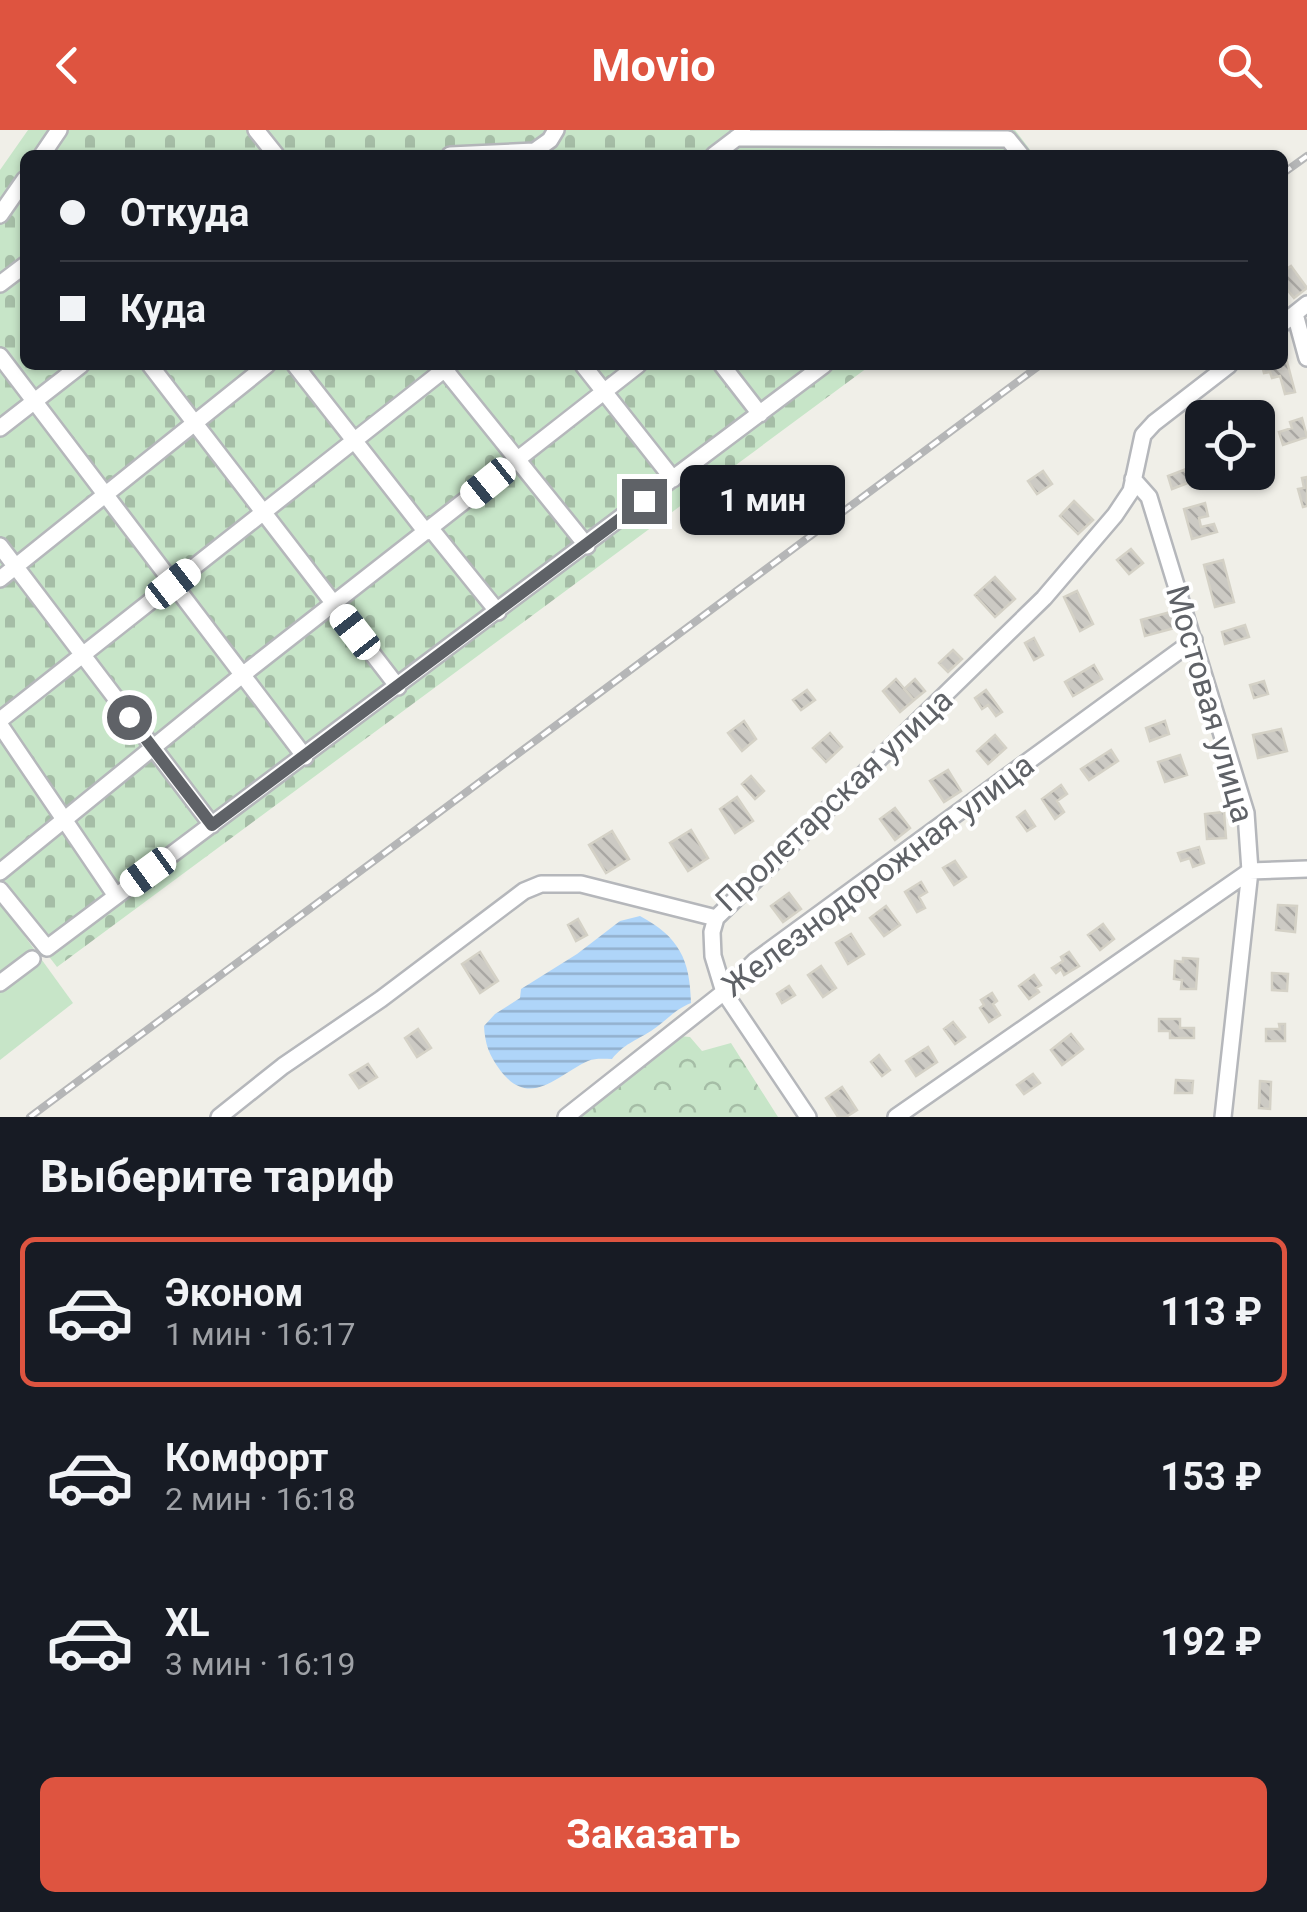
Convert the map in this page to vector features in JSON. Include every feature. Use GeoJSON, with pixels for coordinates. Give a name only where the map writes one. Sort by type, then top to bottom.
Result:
{"type":"FeatureCollection","features":[{"type":"Feature","properties":{"kind":"street"},"geometry":{"type":"LineString","coordinates":[[256,130],[272,150]]}},
{"type":"Feature","properties":{"kind":"street"},"geometry":{"type":"LineString","coordinates":[[720,150],[741,134],[1008,138],[1016,150]]}},
{"type":"Feature","properties":{"kind":"street"},"geometry":{"type":"LineString","coordinates":[[0,215],[20,192]]}},
{"type":"Feature","properties":{"kind":"street"},"geometry":{"type":"LineString","coordinates":[[0,284],[20,268]]}},
{"type":"Feature","properties":{"kind":"street"},"geometry":{"type":"LineString","coordinates":[[1295,314],[1307,358]]}},
{"type":"Feature","properties":{"kind":"street"},"geometry":{"type":"LineString","coordinates":[[0,356],[305,757]]}},
{"type":"Feature","properties":{"kind":"street"},"geometry":{"type":"LineString","coordinates":[[0,428],[75,370]]}},
{"type":"Feature","properties":{"kind":"street"},"geometry":{"type":"LineString","coordinates":[[154,370],[398,687]]}},
{"type":"Feature","properties":{"kind":"street"},"geometry":{"type":"LineString","coordinates":[[0,580],[261,370]]}},
{"type":"Feature","properties":{"kind":"street"},"geometry":{"type":"LineString","coordinates":[[298,370],[498,612]]}},
{"type":"Feature","properties":{"kind":"street"},"geometry":{"type":"LineString","coordinates":[[116,896],[0,722],[441,370]]}},
{"type":"Feature","properties":{"kind":"street"},"geometry":{"type":"LineString","coordinates":[[447,370],[587,546]]}},
{"type":"Feature","properties":{"kind":"street"},"geometry":{"type":"LineString","coordinates":[[587,370],[673,479]]}},
{"type":"Feature","properties":{"kind":"street"},"geometry":{"type":"LineString","coordinates":[[0,872],[152,747],[632,370]]}},
{"type":"Feature","properties":{"kind":"street"},"geometry":{"type":"LineString","coordinates":[[726,370],[760,414]]}},
{"type":"Feature","properties":{"kind":"street"},"geometry":{"type":"LineString","coordinates":[[0,890],[47,948],[817,370]]}},
{"type":"Feature","properties":{"kind":"street","name":"Пролетарская улица"},"geometry":{"type":"LineString","coordinates":[[219,1117],[524,891],[541,884],[581,884],[716,918],[1044,598],[1131,491],[1142,435],[1223,370]]}},
{"type":"Feature","properties":{"kind":"street","name":"Мостовая улица"},"geometry":{"type":"LineString","coordinates":[[1133,479],[1148,497],[1246,813],[1250,870],[1222,1117]]}},
{"type":"Feature","properties":{"kind":"street"},"geometry":{"type":"LineString","coordinates":[[0,546],[212,825]]}},
{"type":"Feature","properties":{"kind":"street","name":"Железнодорожная улица"},"geometry":{"type":"LineString","coordinates":[[566,1117],[724,992],[755,961],[1194,640]]}},
{"type":"Feature","properties":{"kind":"street"},"geometry":{"type":"LineString","coordinates":[[896,1117],[1250,870],[1307,869]]}},
{"type":"Feature","properties":{"kind":"street"},"geometry":{"type":"LineString","coordinates":[[716,918],[713,956],[724,992],[808,1117]]}},
{"type":"Feature","properties":{"kind":"street"},"geometry":{"type":"LineString","coordinates":[[0,983],[32,959]]}},
{"type":"Feature","properties":{"kind":"green space"},"geometry":{"type":"Polygon","coordinates":[[[28,130],[1015,130],[1030,150],[20,150],[20,370],[864,370],[57,967],[0,893],[0,170],[28,130]]]}},
{"type":"Feature","properties":{"kind":"green space"},"geometry":{"type":"Polygon","coordinates":[[[0,902],[73,1003],[0,1060],[0,902]]]}},
{"type":"Feature","properties":{"kind":"green space"},"geometry":{"type":"Polygon","coordinates":[[[679,1036],[690,1037],[702,1051],[731,1043],[778,1117],[566,1117],[679,1036]]]}},
{"type":"Feature","properties":{"kind":"water"},"geometry":{"type":"Polygon","coordinates":[[[640,916],[664,932],[680,951],[688,974],[691,1003],[625,1046],[612,1059],[588,1061],[544,1086],[522,1087],[511,1082],[490,1054],[484,1026],[520,998],[521,989],[620,921],[640,916]]]}},
{"type":"Feature","properties":{"kind":"building"},"geometry":{"type":"Polygon","coordinates":[[[1291,266],[1307,288],[1294,298],[1288,290],[1291,266]]]}},
{"type":"Feature","properties":{"kind":"building"},"geometry":{"type":"Polygon","coordinates":[[[1288,365],[1295,392],[1285,394],[1280,376],[1272,378],[1270,372],[1263,370],[1288,370],[1288,365]]]}},
{"type":"Feature","properties":{"kind":"building"},"geometry":{"type":"Polygon","coordinates":[[[1302,418],[1307,437],[1283,445],[1279,432],[1292,428],[1290,422],[1302,418]]]}},
{"type":"Feature","properties":{"kind":"building"},"geometry":{"type":"Polygon","coordinates":[[[1185,470],[1185,484],[1172,489],[1168,476],[1185,470]]]}},
{"type":"Feature","properties":{"kind":"building"},"geometry":{"type":"Polygon","coordinates":[[[1043,471],[1052,484],[1037,494],[1028,481],[1043,471]]]}},
{"type":"Feature","properties":{"kind":"building"},"geometry":{"type":"Polygon","coordinates":[[[1307,477],[1307,506],[1303,507],[1298,489],[1304,488],[1302,478],[1307,477]]]}},
{"type":"Feature","properties":{"kind":"building"},"geometry":{"type":"Polygon","coordinates":[[[1074,501],[1093,520],[1078,534],[1060,516],[1074,501]]]}},
{"type":"Feature","properties":{"kind":"building"},"geometry":{"type":"Polygon","coordinates":[[[1205,503],[1208,516],[1199,518],[1201,527],[1214,524],[1217,532],[1192,539],[1184,509],[1205,503]]]}},
{"type":"Feature","properties":{"kind":"building"},"geometry":{"type":"Polygon","coordinates":[[[1131,549],[1143,563],[1129,574],[1117,560],[1131,549]]]}},
{"type":"Feature","properties":{"kind":"building"},"geometry":{"type":"Polygon","coordinates":[[[1223,560],[1234,602],[1215,607],[1204,565],[1223,560]]]}},
{"type":"Feature","properties":{"kind":"building"},"geometry":{"type":"Polygon","coordinates":[[[995,577],[1015,599],[995,617],[975,595],[995,577]]]}},
{"type":"Feature","properties":{"kind":"building"},"geometry":{"type":"Polygon","coordinates":[[[1077,591],[1093,624],[1080,631],[1064,597],[1077,591]]]}},
{"type":"Feature","properties":{"kind":"building"},"geometry":{"type":"Polygon","coordinates":[[[1174,611],[1178,627],[1145,636],[1141,620],[1174,611]]]}},
{"type":"Feature","properties":{"kind":"building"},"geometry":{"type":"Polygon","coordinates":[[[1245,625],[1249,637],[1225,644],[1222,632],[1245,625]]]}},
{"type":"Feature","properties":{"kind":"building"},"geometry":{"type":"Polygon","coordinates":[[[1034,638],[1043,655],[1034,660],[1025,643],[1034,638]]]}},
{"type":"Feature","properties":{"kind":"building"},"geometry":{"type":"Polygon","coordinates":[[[953,650],[962,659],[948,672],[939,663],[953,650]]]}},
{"type":"Feature","properties":{"kind":"building"},"geometry":{"type":"Polygon","coordinates":[[[1094,665],[1102,679],[1073,696],[1065,682],[1094,665]]]}},
{"type":"Feature","properties":{"kind":"building"},"geometry":{"type":"Polygon","coordinates":[[[896,679],[914,700],[900,712],[883,691],[896,679]]]}},
{"type":"Feature","properties":{"kind":"building"},"geometry":{"type":"Polygon","coordinates":[[[915,679],[925,691],[914,700],[904,689],[915,679]]]}},
{"type":"Feature","properties":{"kind":"building"},"geometry":{"type":"Polygon","coordinates":[[[1264,681],[1268,694],[1254,698],[1250,685],[1264,681]]]}},
{"type":"Feature","properties":{"kind":"building"},"geometry":{"type":"Polygon","coordinates":[[[807,690],[815,700],[801,710],[793,700],[807,690]]]}},
{"type":"Feature","properties":{"kind":"building"},"geometry":{"type":"Polygon","coordinates":[[[986,690],[1002,712],[996,716],[988,705],[982,709],[975,698],[986,690]]]}},
{"type":"Feature","properties":{"kind":"building"},"geometry":{"type":"Polygon","coordinates":[[[744,721],[756,739],[742,751],[728,733],[744,721]]]}},
{"type":"Feature","properties":{"kind":"building"},"geometry":{"type":"Polygon","coordinates":[[[1165,721],[1169,734],[1150,741],[1146,728],[1165,721]]]}},
{"type":"Feature","properties":{"kind":"building"},"geometry":{"type":"Polygon","coordinates":[[[1281,729],[1287,751],[1258,758],[1253,735],[1281,729]]]}},
{"type":"Feature","properties":{"kind":"building"},"geometry":{"type":"Polygon","coordinates":[[[830,733],[842,747],[826,762],[813,748],[830,733]]]}},
{"type":"Feature","properties":{"kind":"building"},"geometry":{"type":"Polygon","coordinates":[[[995,735],[1006,748],[988,764],[977,751],[995,735]]]}},
{"type":"Feature","properties":{"kind":"building"},"geometry":{"type":"Polygon","coordinates":[[[1111,750],[1118,761],[1089,780],[1081,769],[1111,750]]]}},
{"type":"Feature","properties":{"kind":"building"},"geometry":{"type":"Polygon","coordinates":[[[1180,755],[1187,775],[1165,782],[1158,762],[1180,755]]]}},
{"type":"Feature","properties":{"kind":"building"},"geometry":{"type":"Polygon","coordinates":[[[948,770],[961,791],[944,802],[930,781],[948,770]]]}},
{"type":"Feature","properties":{"kind":"building"},"geometry":{"type":"Polygon","coordinates":[[[751,776],[764,791],[755,799],[742,784],[751,776]]]}},
{"type":"Feature","properties":{"kind":"building"},"geometry":{"type":"Polygon","coordinates":[[[1061,785],[1067,794],[1057,801],[1064,812],[1055,819],[1042,799],[1061,785]]]}},
{"type":"Feature","properties":{"kind":"building"},"geometry":{"type":"Polygon","coordinates":[[[737,797],[753,821],[735,833],[720,809],[737,797]]]}},
{"type":"Feature","properties":{"kind":"building"},"geometry":{"type":"Polygon","coordinates":[[[895,808],[910,828],[895,840],[880,819],[895,808]]]}},
{"type":"Feature","properties":{"kind":"building"},"geometry":{"type":"Polygon","coordinates":[[[1025,811],[1035,826],[1027,831],[1017,817],[1025,811]]]}},
{"type":"Feature","properties":{"kind":"building"},"geometry":{"type":"Polygon","coordinates":[[[1224,812],[1226,838],[1207,839],[1205,814],[1224,812]]]}},
{"type":"Feature","properties":{"kind":"building"},"geometry":{"type":"Polygon","coordinates":[[[691,830],[708,858],[688,871],[670,843],[691,830]]]}},
{"type":"Feature","properties":{"kind":"building"},"geometry":{"type":"Polygon","coordinates":[[[612,831],[629,859],[606,873],[589,845],[612,831]]]}},
{"type":"Feature","properties":{"kind":"building"},"geometry":{"type":"Polygon","coordinates":[[[1199,847],[1204,863],[1193,867],[1190,858],[1181,861],[1178,853],[1199,847]]]}},
{"type":"Feature","properties":{"kind":"building"},"geometry":{"type":"Polygon","coordinates":[[[955,861],[966,877],[954,885],[943,868],[955,861]]]}},
{"type":"Feature","properties":{"kind":"building"},"geometry":{"type":"Polygon","coordinates":[[[921,882],[927,892],[919,897],[925,908],[917,912],[905,892],[921,882]]]}},
{"type":"Feature","properties":{"kind":"building"},"geometry":{"type":"Polygon","coordinates":[[[789,893],[801,909],[783,922],[771,906],[789,893]]]}},
{"type":"Feature","properties":{"kind":"building"},"geometry":{"type":"Polygon","coordinates":[[[1278,905],[1297,906],[1295,932],[1276,930],[1278,905]]]}},
{"type":"Feature","properties":{"kind":"building"},"geometry":{"type":"Polygon","coordinates":[[[886,906],[900,925],[884,936],[870,918],[886,906]]]}},
{"type":"Feature","properties":{"kind":"building"},"geometry":{"type":"Polygon","coordinates":[[[578,919],[587,935],[576,941],[568,925],[578,919]]]}},
{"type":"Feature","properties":{"kind":"building"},"geometry":{"type":"Polygon","coordinates":[[[1103,924],[1114,939],[1100,950],[1088,935],[1103,924]]]}},
{"type":"Feature","properties":{"kind":"building"},"geometry":{"type":"Polygon","coordinates":[[[851,934],[864,954],[848,964],[836,943],[851,934]]]}},
{"type":"Feature","properties":{"kind":"building"},"geometry":{"type":"Polygon","coordinates":[[[480,952],[498,981],[480,993],[462,964],[480,952]]]}},
{"type":"Feature","properties":{"kind":"building"},"geometry":{"type":"Polygon","coordinates":[[[1069,952],[1079,966],[1064,975],[1061,969],[1056,973],[1052,968],[1069,952]]]}},
{"type":"Feature","properties":{"kind":"building"},"geometry":{"type":"Polygon","coordinates":[[[1183,958],[1198,959],[1196,989],[1181,989],[1182,980],[1174,979],[1175,961],[1183,962],[1183,958]]]}},
{"type":"Feature","properties":{"kind":"building"},"geometry":{"type":"Polygon","coordinates":[[[821,966],[836,988],[823,997],[808,975],[821,966]]]}},
{"type":"Feature","properties":{"kind":"building"},"geometry":{"type":"Polygon","coordinates":[[[1272,973],[1288,974],[1287,991],[1272,990],[1272,973]]]}},
{"type":"Feature","properties":{"kind":"building"},"geometry":{"type":"Polygon","coordinates":[[[1034,975],[1041,985],[1036,988],[1039,992],[1029,999],[1019,986],[1034,975]]]}},
{"type":"Feature","properties":{"kind":"building"},"geometry":{"type":"Polygon","coordinates":[[[789,986],[795,995],[782,1003],[777,994],[789,986]]]}},
{"type":"Feature","properties":{"kind":"building"},"geometry":{"type":"Polygon","coordinates":[[[992,993],[1000,1015],[989,1022],[980,1008],[984,1005],[981,1000],[992,993]]]}},
{"type":"Feature","properties":{"kind":"building"},"geometry":{"type":"Polygon","coordinates":[[[1159,1019],[1180,1019],[1180,1028],[1194,1028],[1194,1038],[1170,1038],[1170,1031],[1159,1031],[1159,1019]]]}},
{"type":"Feature","properties":{"kind":"building"},"geometry":{"type":"Polygon","coordinates":[[[953,1022],[965,1037],[955,1044],[944,1029],[953,1022]]]}},
{"type":"Feature","properties":{"kind":"building"},"geometry":{"type":"Polygon","coordinates":[[[1279,1024],[1285,1024],[1285,1041],[1266,1041],[1266,1029],[1280,1029],[1279,1024]]]}},
{"type":"Feature","properties":{"kind":"building"},"geometry":{"type":"Polygon","coordinates":[[[418,1029],[431,1048],[417,1057],[405,1038],[418,1029]]]}},
{"type":"Feature","properties":{"kind":"building"},"geometry":{"type":"Polygon","coordinates":[[[1071,1034],[1083,1049],[1062,1065],[1051,1050],[1071,1034]]]}},
{"type":"Feature","properties":{"kind":"building"},"geometry":{"type":"Polygon","coordinates":[[[928,1047],[937,1062],[916,1076],[906,1061],[928,1047]]]}},
{"type":"Feature","properties":{"kind":"building"},"geometry":{"type":"Polygon","coordinates":[[[879,1055],[890,1070],[882,1076],[871,1062],[879,1055]]]}},
{"type":"Feature","properties":{"kind":"building"},"geometry":{"type":"Polygon","coordinates":[[[368,1064],[377,1077],[359,1088],[350,1075],[368,1064]]]}},
{"type":"Feature","properties":{"kind":"building"},"geometry":{"type":"Polygon","coordinates":[[[1033,1074],[1040,1083],[1024,1094],[1017,1085],[1033,1074]]]}},
{"type":"Feature","properties":{"kind":"building"},"geometry":{"type":"Polygon","coordinates":[[[1176,1080],[1193,1081],[1192,1093],[1175,1093],[1176,1080]]]}},
{"type":"Feature","properties":{"kind":"building"},"geometry":{"type":"Polygon","coordinates":[[[1260,1081],[1271,1082],[1270,1109],[1259,1108],[1260,1081]]]}},
{"type":"Feature","properties":{"kind":"building"},"geometry":{"type":"Polygon","coordinates":[[[842,1087],[857,1110],[838,1117],[826,1098],[842,1087]]]}},
{"type":"Feature","properties":{"kind":"railway"},"geometry":{"type":"LineString","coordinates":[[1288,170],[1307,156]]}},
{"type":"Feature","properties":{"kind":"railway"},"geometry":{"type":"LineString","coordinates":[[30,1117],[1033,370]]}},
{"type":"Feature","properties":{"kind":"route"},"geometry":{"type":"LineString","coordinates":[[129,717],[212,825],[644,501]]}}]}
